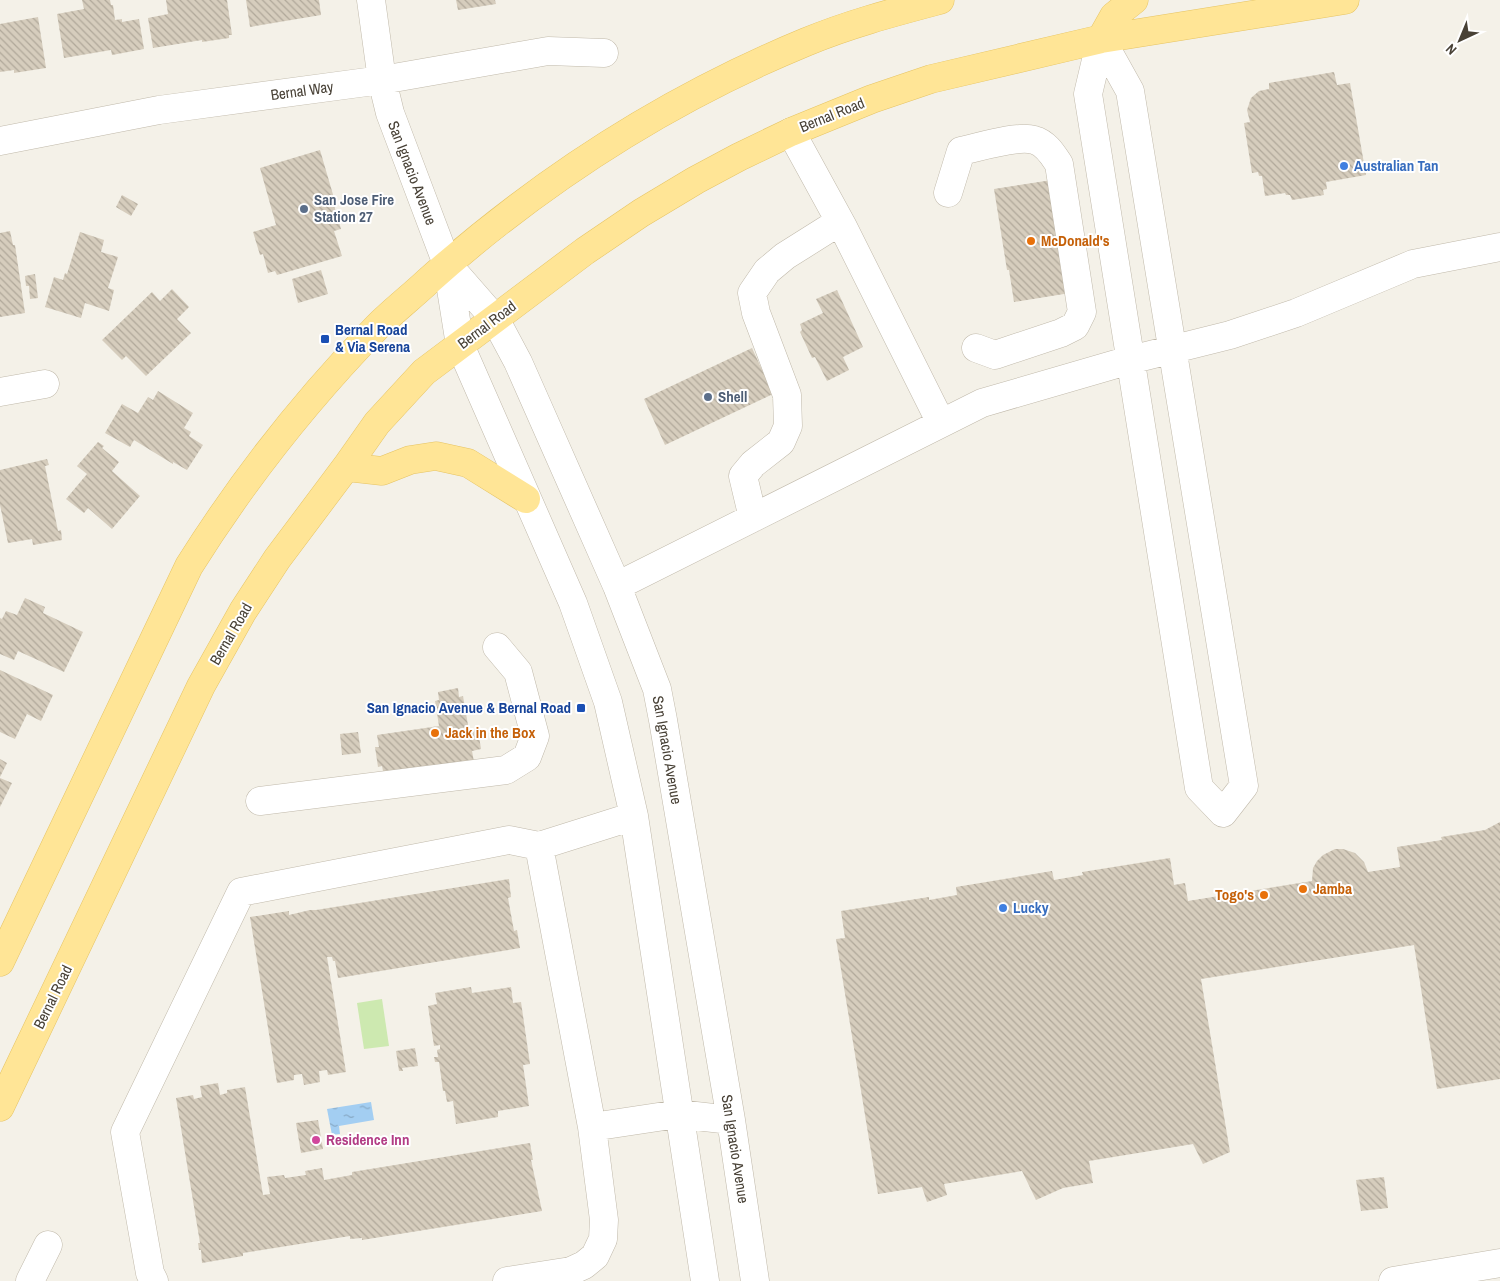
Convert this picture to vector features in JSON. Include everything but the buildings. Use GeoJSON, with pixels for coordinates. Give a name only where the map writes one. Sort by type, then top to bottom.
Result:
{"type":"FeatureCollection","features":[{"type":"Feature","properties":{"kind":"main road"},"geometry":{"type":"LineString","coordinates":[[0,962],[189,566],[219,519],[295,418],[379,325],[447,264],[498,222],[572,168],[672,107],[808,41],[896,12],[940,0]]}},
{"type":"Feature","properties":{"kind":"main road"},"geometry":{"type":"LineString","coordinates":[[1101,39],[1114,16],[1134,0]]}},
{"type":"Feature","properties":{"kind":"main road","name":"Bernal Road"},"geometry":{"type":"LineString","coordinates":[[0,1107],[201,686],[243,611],[277,558],[346,467],[376,423],[424,372],[585,251],[641,213],[739,157],[791,132],[872,99],[931,79],[1101,39],[1345,0]]}},
{"type":"Feature","properties":{"kind":"main road"},"geometry":{"type":"LineString","coordinates":[[346,467],[382,471],[410,460],[436,456],[468,463],[526,499]]}},
{"type":"Feature","properties":{"kind":"street","name":"San Ignacio Avenue"},"geometry":{"type":"LineString","coordinates":[[371,0],[382,80],[390,113],[447,264],[460,346],[573,603],[608,702],[634,816],[705,1281]]}},
{"type":"Feature","properties":{"kind":"street"},"geometry":{"type":"LineString","coordinates":[[1101,39],[1130,91],[1244,786],[1223,813],[1199,788],[1088,94],[1101,39]]}},
{"type":"Feature","properties":{"kind":"street","name":"Bernal Way"},"geometry":{"type":"LineString","coordinates":[[0,141],[160,110],[382,80],[548,51],[604,53]]}},
{"type":"Feature","properties":{"kind":"street"},"geometry":{"type":"LineString","coordinates":[[791,132],[839,222],[941,424]]}},
{"type":"Feature","properties":{"kind":"street"},"geometry":{"type":"LineString","coordinates":[[948,193],[961,151],[1022,138],[1036,140],[1049,150],[1059,164],[1082,312],[1075,326],[1061,333],[995,355],[976,348]]}},
{"type":"Feature","properties":{"kind":"street"},"geometry":{"type":"LineString","coordinates":[[753,518],[743,476],[753,464],[781,442],[788,426],[787,395],[756,313],[752,293],[767,271],[785,256],[839,222]]}},
{"type":"Feature","properties":{"kind":"street"},"geometry":{"type":"LineString","coordinates":[[617,586],[982,403],[1130,360],[1230,335],[1296,313],[1413,264],[1500,247]]}},
{"type":"Feature","properties":{"kind":"street","name":"San Ignacio Avenue"},"geometry":{"type":"LineString","coordinates":[[447,264],[495,319],[518,362],[617,586],[656,689],[731,1120],[755,1281]]}},
{"type":"Feature","properties":{"kind":"street"},"geometry":{"type":"LineString","coordinates":[[0,392],[45,384]]}},
{"type":"Feature","properties":{"kind":"street"},"geometry":{"type":"LineString","coordinates":[[260,801],[506,770],[527,757],[535,736],[528,708],[518,672],[497,647]]}},
{"type":"Feature","properties":{"kind":"street"},"geometry":{"type":"LineString","coordinates":[[154,1281],[150,1273],[125,1132],[241,892],[509,840],[539,846],[634,816]]}},
{"type":"Feature","properties":{"kind":"street"},"geometry":{"type":"LineString","coordinates":[[507,1281],[571,1271],[584,1265],[595,1256],[603,1239],[604,1220],[592,1127],[539,846]]}},
{"type":"Feature","properties":{"kind":"street"},"geometry":{"type":"LineString","coordinates":[[592,1127],[678,1114],[731,1120]]}},
{"type":"Feature","properties":{"kind":"street"},"geometry":{"type":"LineString","coordinates":[[30,1281],[48,1245],[54,1281]]}},
{"type":"Feature","properties":{"kind":"street"},"geometry":{"type":"LineString","coordinates":[[1393,1281],[1458,1276],[1500,1262]]}},
{"type":"Feature","properties":{"kind":"green space"},"geometry":{"type":"Polygon","coordinates":[[[382,999],[389,1046],[364,1049],[357,1003],[382,999]]]}},
{"type":"Feature","properties":{"kind":"water"},"geometry":{"type":"Polygon","coordinates":[[[371,1102],[374,1120],[339,1126],[340,1134],[332,1135],[327,1109],[371,1102]]]}},
{"type":"Feature","properties":{"kind":"place","name":"Australian Tan"},"geometry":{"type":"Point","coordinates":[1344,166]}},
{"type":"Feature","properties":{"kind":"place","name":"San Jose Fire Station 27"},"geometry":{"type":"Point","coordinates":[304,209]}},
{"type":"Feature","properties":{"kind":"place","name":"McDonald's"},"geometry":{"type":"Point","coordinates":[1031,241]}},
{"type":"Feature","properties":{"kind":"place","name":"Bernal Road & Via Serena"},"geometry":{"type":"Point","coordinates":[325,339]}},
{"type":"Feature","properties":{"kind":"place","name":"Shell"},"geometry":{"type":"Point","coordinates":[708,397]}},
{"type":"Feature","properties":{"kind":"place","name":"San Ignacio Avenue & Bernal Road"},"geometry":{"type":"Point","coordinates":[581,708]}},
{"type":"Feature","properties":{"kind":"place","name":"Jack in the Box"},"geometry":{"type":"Point","coordinates":[435,733]}},
{"type":"Feature","properties":{"kind":"place","name":"Jamba"},"geometry":{"type":"Point","coordinates":[1303,889]}},
{"type":"Feature","properties":{"kind":"place","name":"Togo's"},"geometry":{"type":"Point","coordinates":[1264,895]}},
{"type":"Feature","properties":{"kind":"place","name":"Lucky"},"geometry":{"type":"Point","coordinates":[1003,908]}},
{"type":"Feature","properties":{"kind":"place","name":"Residence Inn"},"geometry":{"type":"Point","coordinates":[316,1140]}}]}
